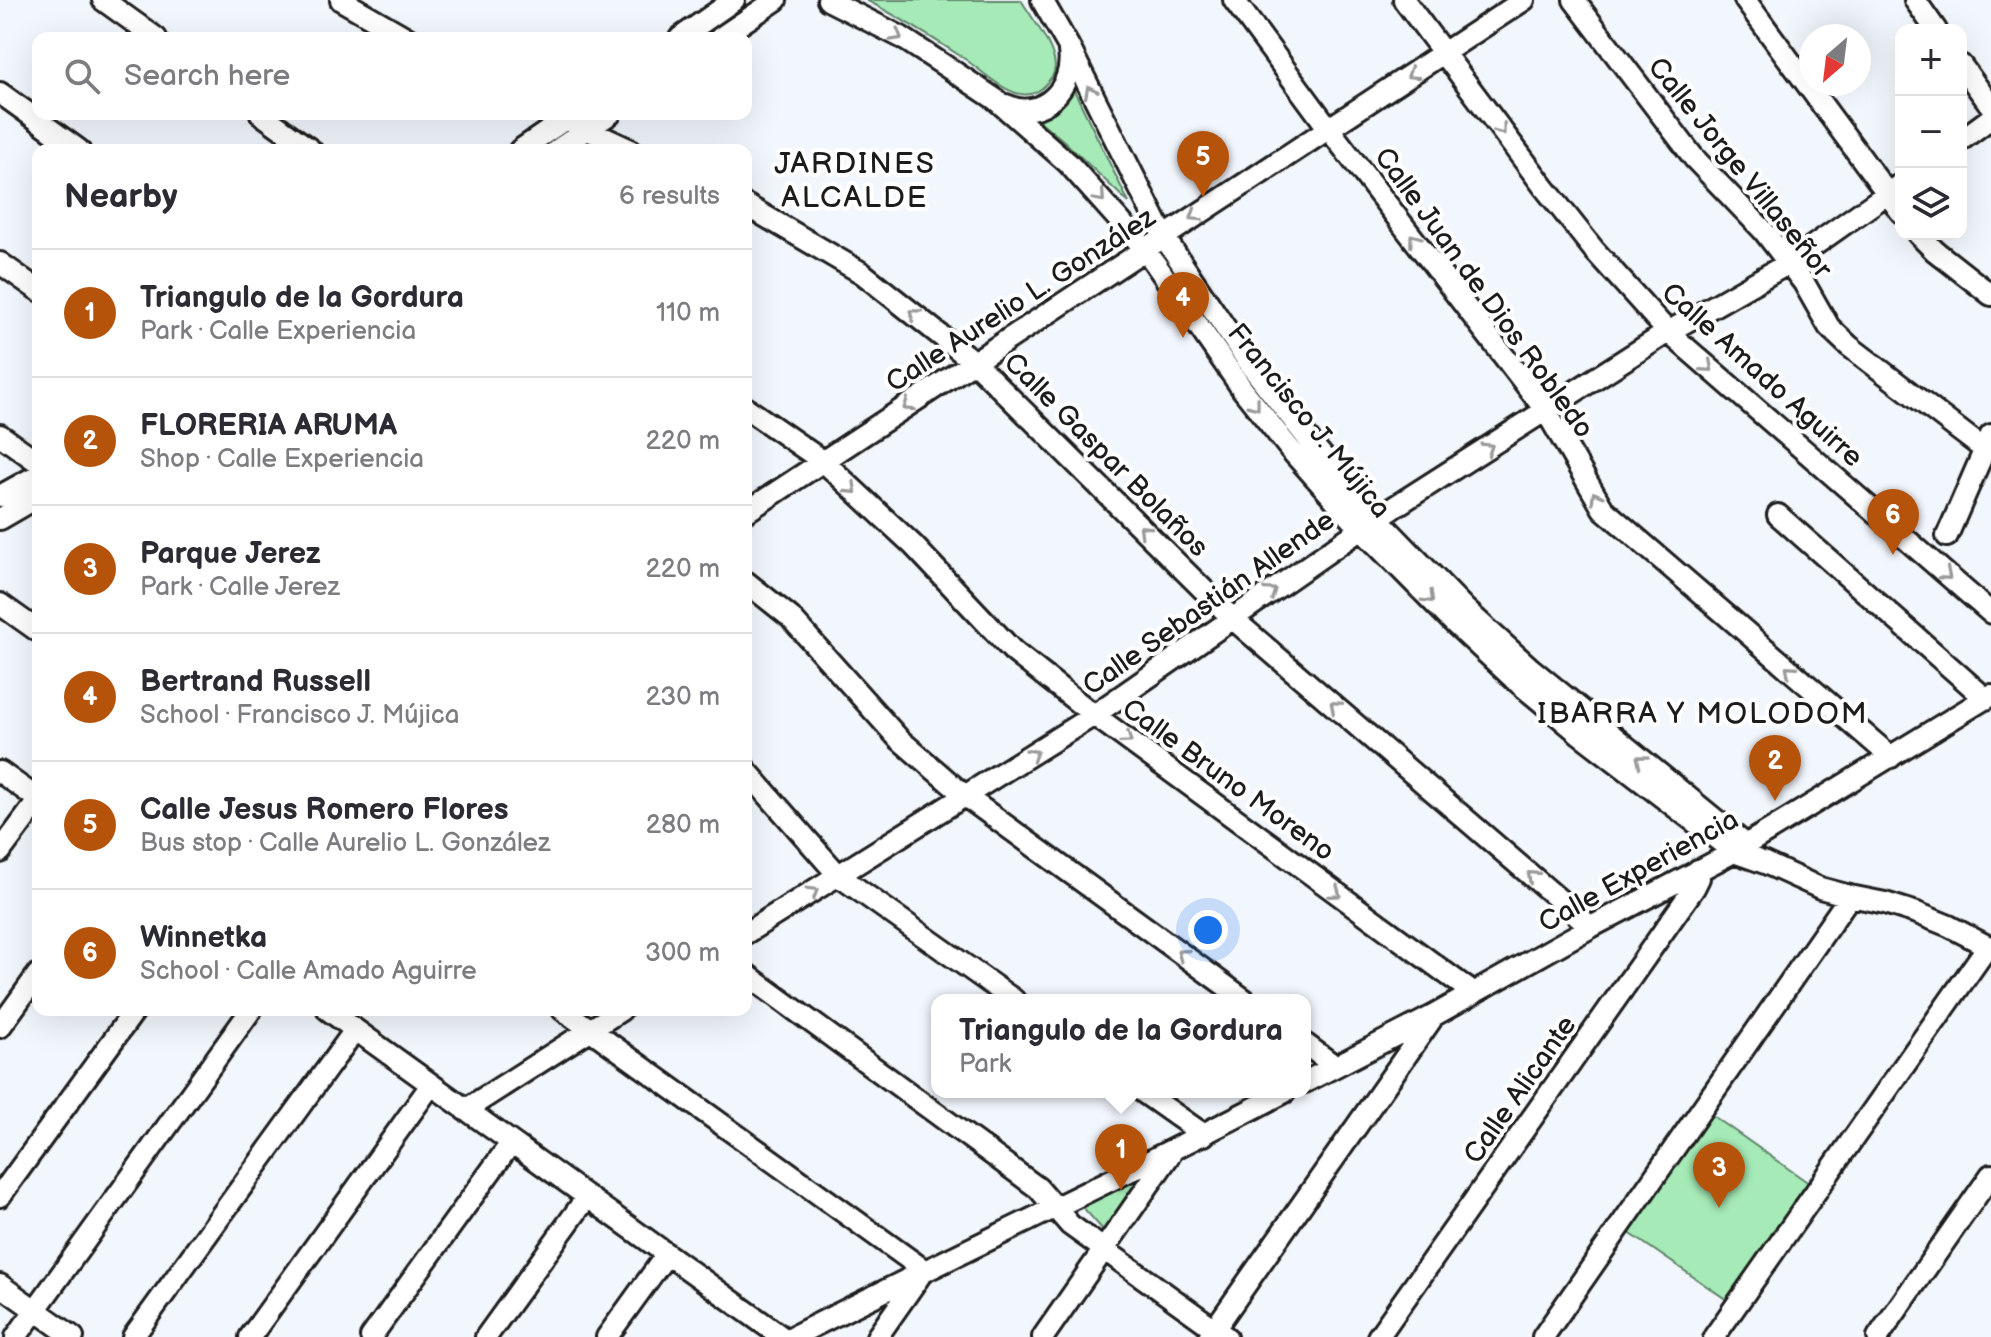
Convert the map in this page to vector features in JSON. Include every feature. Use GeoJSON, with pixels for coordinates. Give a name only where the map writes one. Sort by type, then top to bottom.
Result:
{"type":"FeatureCollection","features":[{"type":"Feature","properties":{"kind":"street"},"geometry":{"type":"LineString","coordinates":[[103,0],[148,32]]}},
{"type":"Feature","properties":{"kind":"street"},"geometry":{"type":"LineString","coordinates":[[341,0],[397,32]]}},
{"type":"Feature","properties":{"kind":"street"},"geometry":{"type":"LineString","coordinates":[[689,32],[734,0]]}},
{"type":"Feature","properties":{"kind":"street"},"geometry":{"type":"LineString","coordinates":[[729,32],[776,0]]}},
{"type":"Feature","properties":{"kind":"street","name":"Francisco J. Mújica"},"geometry":{"type":"LineString","coordinates":[[828,0],[901,37],[995,99],[1068,163],[1145,249],[1243,390],[1289,448],[1369,524]]}},
{"type":"Feature","properties":{"kind":"street"},"geometry":{"type":"LineString","coordinates":[[1042,0],[1069,47],[1164,237],[1251,366],[1369,524],[1529,667],[1740,848],[1820,888],[1917,913],[1990,947],[1714,1337]]}},
{"type":"Feature","properties":{"kind":"street","name":"Calle Juan de Dios Robledo"},"geometry":{"type":"LineString","coordinates":[[1234,0],[1546,411],[1603,509],[1891,757]]}},
{"type":"Feature","properties":{"kind":"street","name":"Calle Amado Aguirre"},"geometry":{"type":"LineString","coordinates":[[1404,0],[1594,250],[1668,332],[1991,613]]}},
{"type":"Feature","properties":{"kind":"street","name":"Calle Aurelio L. González"},"geometry":{"type":"LineString","coordinates":[[752,508],[1524,0]]}},
{"type":"Feature","properties":{"kind":"street","name":"Calle Jorge Villaseñor"},"geometry":{"type":"LineString","coordinates":[[1574,0],[1694,158],[1763,230],[1789,263],[1829,327],[1988,442]]}},
{"type":"Feature","properties":{"kind":"street"},"geometry":{"type":"LineString","coordinates":[[1745,0],[1894,189]]}},
{"type":"Feature","properties":{"kind":"street"},"geometry":{"type":"LineString","coordinates":[[1915,0],[1932,24]]}},
{"type":"Feature","properties":{"kind":"street"},"geometry":{"type":"LineString","coordinates":[[995,99],[1014,109],[1028,110],[1054,99],[1068,72],[1071,60],[1069,47]]}},
{"type":"Feature","properties":{"kind":"street"},"geometry":{"type":"LineString","coordinates":[[1967,73],[1991,106]]}},
{"type":"Feature","properties":{"kind":"street"},"geometry":{"type":"LineString","coordinates":[[0,93],[32,116]]}},
{"type":"Feature","properties":{"kind":"street"},"geometry":{"type":"LineString","coordinates":[[1967,136],[1991,118]]}},
{"type":"Feature","properties":{"kind":"street"},"geometry":{"type":"LineString","coordinates":[[37,120],[71,144]]}},
{"type":"Feature","properties":{"kind":"street"},"geometry":{"type":"LineString","coordinates":[[269,120],[303,144]]}},
{"type":"Feature","properties":{"kind":"street"},"geometry":{"type":"LineString","coordinates":[[528,144],[559,120]]}},
{"type":"Feature","properties":{"kind":"street"},"geometry":{"type":"LineString","coordinates":[[571,120],[618,144]]}},
{"type":"Feature","properties":{"kind":"street"},"geometry":{"type":"LineString","coordinates":[[566,144],[601,120]]}},
{"type":"Feature","properties":{"kind":"street","name":"Calle Sebastián Allende"},"geometry":{"type":"LineString","coordinates":[[752,929],[1094,715],[1369,524],[1668,332],[1789,263],[1894,189]]}},
{"type":"Feature","properties":{"kind":"street","name":"Calle Gaspar Bolaños"},"geometry":{"type":"LineString","coordinates":[[752,209],[862,273],[974,362],[1233,619],[1591,927]]}},
{"type":"Feature","properties":{"kind":"street"},"geometry":{"type":"LineString","coordinates":[[1924,240],[1991,295]]}},
{"type":"Feature","properties":{"kind":"street"},"geometry":{"type":"LineString","coordinates":[[0,263],[32,286]]}},
{"type":"Feature","properties":{"kind":"street","name":"Calle Bruno Moreno"},"geometry":{"type":"LineString","coordinates":[[752,412],[824,462],[913,545],[1013,651],[1094,715],[1473,993]]}},
{"type":"Feature","properties":{"kind":"street"},"geometry":{"type":"LineString","coordinates":[[0,435],[32,458]]}},
{"type":"Feature","properties":{"kind":"street"},"geometry":{"type":"LineString","coordinates":[[1947,536],[1988,442]]}},
{"type":"Feature","properties":{"kind":"street"},"geometry":{"type":"LineString","coordinates":[[0,496],[32,478]]}},
{"type":"Feature","properties":{"kind":"street"},"geometry":{"type":"LineString","coordinates":[[0,519],[32,500]]}},
{"type":"Feature","properties":{"kind":"street"},"geometry":{"type":"LineString","coordinates":[[1778,515],[1988,697]]}},
{"type":"Feature","properties":{"kind":"street"},"geometry":{"type":"LineString","coordinates":[[752,587],[790,617],[899,739],[965,796],[1237,994]]}},
{"type":"Feature","properties":{"kind":"street"},"geometry":{"type":"LineString","coordinates":[[0,604],[32,627]]}},
{"type":"Feature","properties":{"kind":"street","name":"Calle Experiencia"},"geometry":{"type":"LineString","coordinates":[[1311,1079],[1433,1016],[1740,848],[1988,697]]}},
{"type":"Feature","properties":{"kind":"street"},"geometry":{"type":"LineString","coordinates":[[0,772],[32,796]]}},
{"type":"Feature","properties":{"kind":"street"},"geometry":{"type":"LineString","coordinates":[[752,777],[839,876],[1006,994]]}},
{"type":"Feature","properties":{"kind":"street"},"geometry":{"type":"LineString","coordinates":[[0,852],[32,808]]}},
{"type":"Feature","properties":{"kind":"street","name":"Calle Alicante"},"geometry":{"type":"LineString","coordinates":[[1378,1337],[1694,888],[1699,878],[1698,870]]}},
{"type":"Feature","properties":{"kind":"street"},"geometry":{"type":"LineString","coordinates":[[1543,1337],[1850,896]]}},
{"type":"Feature","properties":{"kind":"street"},"geometry":{"type":"LineString","coordinates":[[752,978],[1038,1188],[1070,1225],[1216,1334],[1433,1016]]}},
{"type":"Feature","properties":{"kind":"street"},"geometry":{"type":"LineString","coordinates":[[0,1027],[32,982]]}},
{"type":"Feature","properties":{"kind":"street"},"geometry":{"type":"LineString","coordinates":[[0,1196],[131,1016]]}},
{"type":"Feature","properties":{"kind":"street"},"geometry":{"type":"LineString","coordinates":[[16,1337],[247,1016]]}},
{"type":"Feature","properties":{"kind":"street"},"geometry":{"type":"LineString","coordinates":[[336,1016],[782,1337]]}},
{"type":"Feature","properties":{"kind":"street"},"geometry":{"type":"LineString","coordinates":[[572,1016],[924,1270]]}},
{"type":"Feature","properties":{"kind":"street"},"geometry":{"type":"LineString","coordinates":[[465,1110],[611,1016]]}},
{"type":"Feature","properties":{"kind":"street"},"geometry":{"type":"LineString","coordinates":[[133,1337],[355,1030]]}},
{"type":"Feature","properties":{"kind":"street"},"geometry":{"type":"LineString","coordinates":[[1311,1048],[1335,1066]]}},
{"type":"Feature","properties":{"kind":"street"},"geometry":{"type":"LineString","coordinates":[[250,1337],[431,1085]]}},
{"type":"Feature","properties":{"kind":"street"},"geometry":{"type":"LineString","coordinates":[[1152,1098],[1204,1135]]}},
{"type":"Feature","properties":{"kind":"street"},"geometry":{"type":"LineString","coordinates":[[792,1337],[1274,1098]]}},
{"type":"Feature","properties":{"kind":"street"},"geometry":{"type":"LineString","coordinates":[[371,1337],[511,1143]]}},
{"type":"Feature","properties":{"kind":"street"},"geometry":{"type":"LineString","coordinates":[[1043,1337],[1174,1149]]}},
{"type":"Feature","properties":{"kind":"street"},"geometry":{"type":"LineString","coordinates":[[1878,1337],[1991,1175]]}},
{"type":"Feature","properties":{"kind":"street"},"geometry":{"type":"LineString","coordinates":[[486,1337],[587,1197]]}},
{"type":"Feature","properties":{"kind":"street"},"geometry":{"type":"LineString","coordinates":[[607,1337],[667,1254]]}},
{"type":"Feature","properties":{"kind":"street"},"geometry":{"type":"LineString","coordinates":[[877,1337],[924,1270]]}},
{"type":"Feature","properties":{"kind":"street"},"geometry":{"type":"LineString","coordinates":[[0,1285],[73,1337]]}},
{"type":"Feature","properties":{"kind":"green space"},"geometry":{"type":"Polygon","coordinates":[[[866,0],[1021,0],[1049,45],[1055,64],[1053,73],[1035,93],[1012,91],[939,42],[866,0]]]}},
{"type":"Feature","properties":{"kind":"green space"},"geometry":{"type":"Polygon","coordinates":[[[1073,88],[1129,203],[1035,117],[1056,110],[1073,88]]]}},
{"type":"Feature","properties":{"kind":"green space"},"geometry":{"type":"Polygon","coordinates":[[[1709,1113],[1813,1186],[1730,1302],[1625,1230],[1709,1113]]]}},
{"type":"Feature","properties":{"kind":"green space"},"geometry":{"type":"Polygon","coordinates":[[[1141,1175],[1104,1231],[1080,1204],[1141,1175]]]}},
{"type":"Feature","properties":{"kind":"place","name":"Calle Jesus Romero Flores"},"geometry":{"type":"Point","coordinates":[1203,197]}},
{"type":"Feature","properties":{"kind":"place","name":"Bertrand Russell"},"geometry":{"type":"Point","coordinates":[1183,338]}},
{"type":"Feature","properties":{"kind":"place","name":"Winnetka"},"geometry":{"type":"Point","coordinates":[1893,555]}},
{"type":"Feature","properties":{"kind":"place","name":"FLORERIA ARUMA"},"geometry":{"type":"Point","coordinates":[1775,801]}},
{"type":"Feature","properties":{"kind":"place","name":"Triangulo de la Gordura"},"geometry":{"type":"Point","coordinates":[1121,1190]}},
{"type":"Feature","properties":{"kind":"place","name":"Parque Jerez"},"geometry":{"type":"Point","coordinates":[1719,1208]}},
{"type":"Feature","properties":{"kind":"district","name":"JARDINES ALCALDE"},"geometry":{"type":"Point","coordinates":[855,180]}},
{"type":"Feature","properties":{"kind":"district","name":"IBARRA Y MOLODOM"},"geometry":{"type":"Point","coordinates":[1703,713]}}]}
